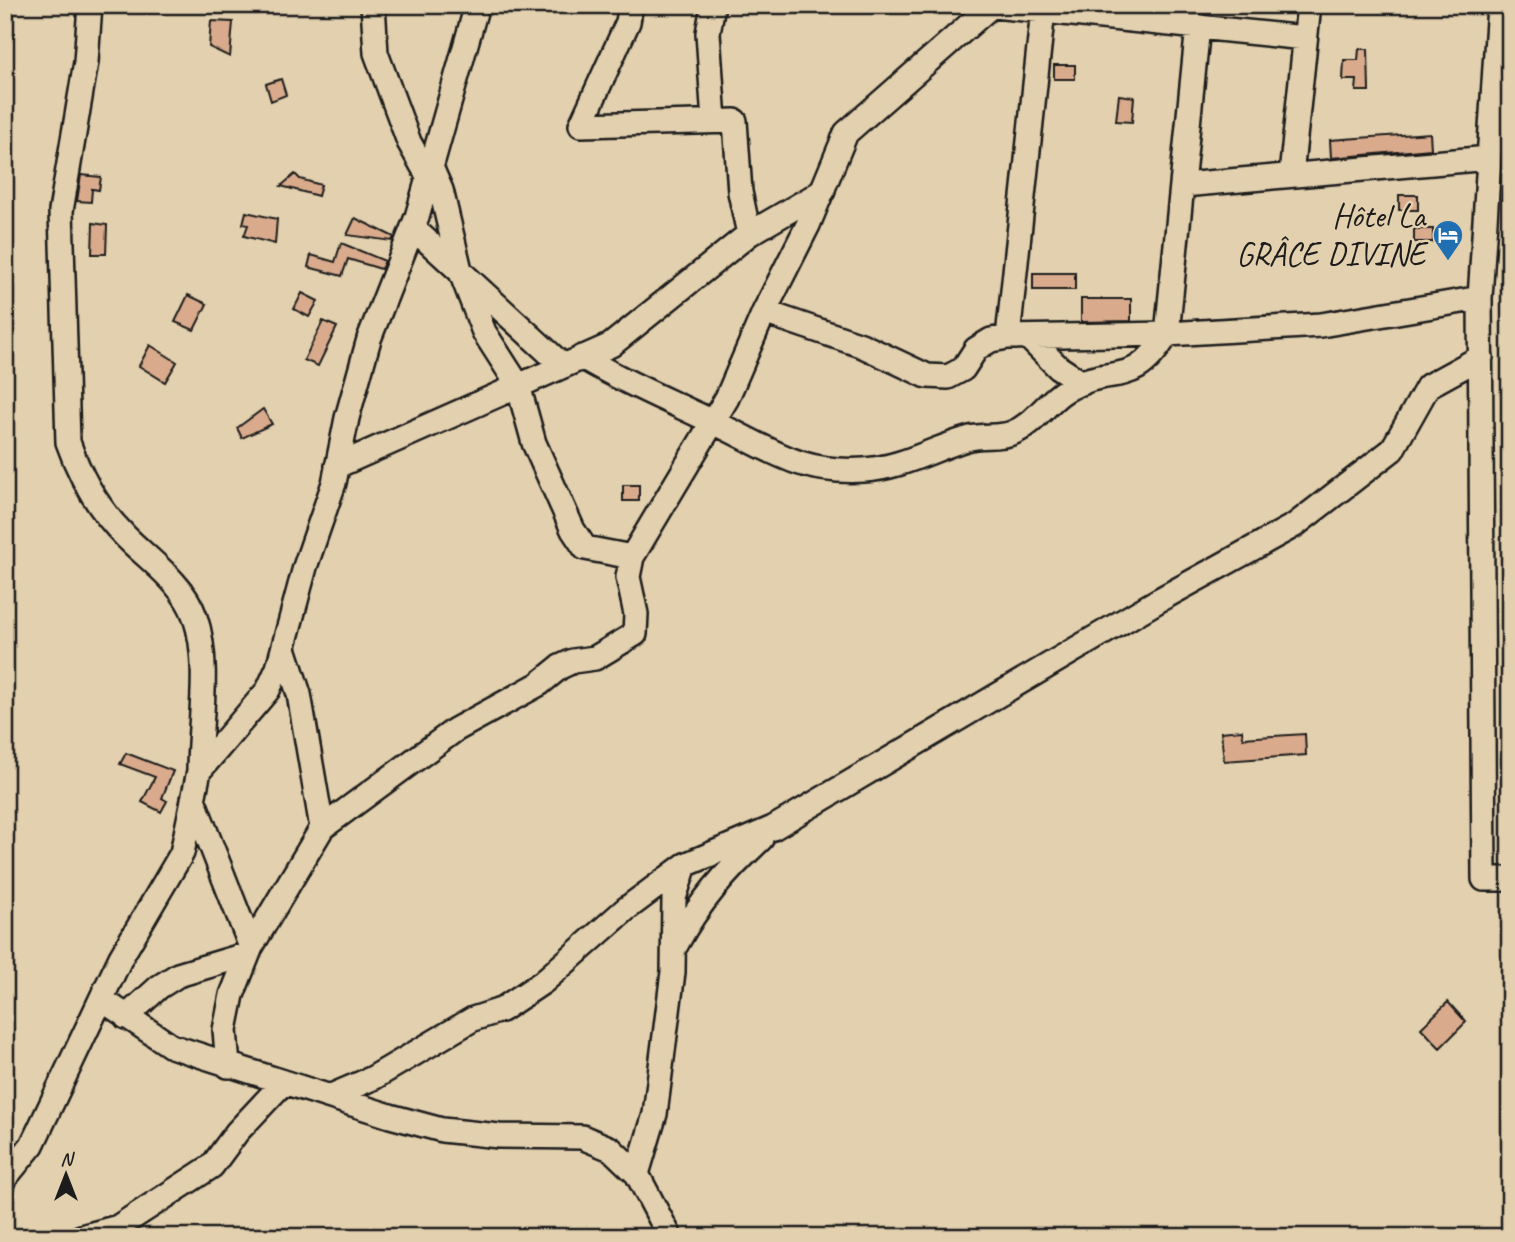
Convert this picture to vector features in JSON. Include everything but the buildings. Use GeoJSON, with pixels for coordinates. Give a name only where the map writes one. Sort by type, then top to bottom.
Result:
{"type":"FeatureCollection","features":[{"type":"Feature","properties":{"kind":"street"},"geometry":{"type":"LineString","coordinates":[[5,1178],[32,1145],[121,957],[182,853],[200,771],[201,667],[195,615],[161,567],[125,537],[106,513],[77,468],[68,442],[61,211],[86,62],[90,5]]}},
{"type":"Feature","properties":{"kind":"street"},"geometry":{"type":"LineString","coordinates":[[373,5],[376,53],[409,142],[441,190],[460,270],[484,332],[518,385],[534,443],[573,530],[584,548],[632,557]]}},
{"type":"Feature","properties":{"kind":"street"},"geometry":{"type":"LineString","coordinates":[[200,771],[268,690],[284,648],[305,567],[337,466],[369,339],[413,228],[477,5]]}},
{"type":"Feature","properties":{"kind":"street"},"geometry":{"type":"LineString","coordinates":[[631,5],[628,22],[581,125],[735,121],[740,192],[749,234]]}},
{"type":"Feature","properties":{"kind":"street"},"geometry":{"type":"LineString","coordinates":[[713,5],[708,33],[714,121]]}},
{"type":"Feature","properties":{"kind":"street"},"geometry":{"type":"LineString","coordinates":[[984,5],[1034,8],[1305,38]]}},
{"type":"Feature","properties":{"kind":"street"},"geometry":{"type":"LineString","coordinates":[[1291,175],[1309,5]]}},
{"type":"Feature","properties":{"kind":"street"},"geometry":{"type":"LineString","coordinates":[[1499,5],[1480,298],[1484,879],[1510,879]]}},
{"type":"Feature","properties":{"kind":"street"},"geometry":{"type":"LineString","coordinates":[[229,1066],[225,1030],[232,995],[249,951],[322,828],[454,730],[519,696],[573,660],[595,659],[630,639],[637,627],[628,577],[632,557],[714,422],[823,191],[846,133],[991,6]]}},
{"type":"Feature","properties":{"kind":"street"},"geometry":{"type":"LineString","coordinates":[[1018,337],[1034,8]]}},
{"type":"Feature","properties":{"kind":"street"},"geometry":{"type":"LineString","coordinates":[[413,228],[571,361],[614,376],[714,422],[786,461],[822,470],[866,470],[899,465],[972,438],[1012,433],[1028,424],[1067,389],[1140,368],[1154,356],[1167,334],[1198,26]]}},
{"type":"Feature","properties":{"kind":"street"},"geometry":{"type":"LineString","coordinates":[[1183,185],[1489,158]]}},
{"type":"Feature","properties":{"kind":"street"},"geometry":{"type":"LineString","coordinates":[[337,466],[611,345],[749,234],[823,191]]}},
{"type":"Feature","properties":{"kind":"street"},"geometry":{"type":"LineString","coordinates":[[764,312],[861,345],[927,376],[948,377],[963,369],[976,349],[991,340],[1321,325],[1480,298]]}},
{"type":"Feature","properties":{"kind":"street"},"geometry":{"type":"LineString","coordinates":[[1018,337],[1082,383]]}},
{"type":"Feature","properties":{"kind":"street"},"geometry":{"type":"LineString","coordinates":[[331,1096],[373,1078],[473,1019],[501,1010],[542,982],[626,909],[685,865],[773,828],[1159,600],[1295,524],[1392,450],[1428,386],[1481,357]]}},
{"type":"Feature","properties":{"kind":"street"},"geometry":{"type":"LineString","coordinates":[[284,648],[299,694],[322,828]]}},
{"type":"Feature","properties":{"kind":"street"},"geometry":{"type":"LineString","coordinates":[[193,799],[249,951]]}},
{"type":"Feature","properties":{"kind":"street"},"geometry":{"type":"LineString","coordinates":[[673,951],[694,911],[733,865],[773,828]]}},
{"type":"Feature","properties":{"kind":"street"},"geometry":{"type":"LineString","coordinates":[[636,1174],[655,1114],[673,951],[674,898],[685,865]]}},
{"type":"Feature","properties":{"kind":"street"},"geometry":{"type":"LineString","coordinates":[[126,1017],[178,975],[249,951]]}},
{"type":"Feature","properties":{"kind":"street"},"geometry":{"type":"LineString","coordinates":[[101,999],[171,1046],[282,1084],[442,1130],[499,1136],[582,1137],[611,1149],[636,1174],[670,1237]]}},
{"type":"Feature","properties":{"kind":"street"},"geometry":{"type":"LineString","coordinates":[[80,1237],[118,1227],[212,1166],[237,1132],[282,1084]]}},
{"type":"Feature","properties":{"kind":"place","name":"Hôtel La GRÂCE DIVINE"},"geometry":{"type":"Point","coordinates":[1448,262]}}]}
